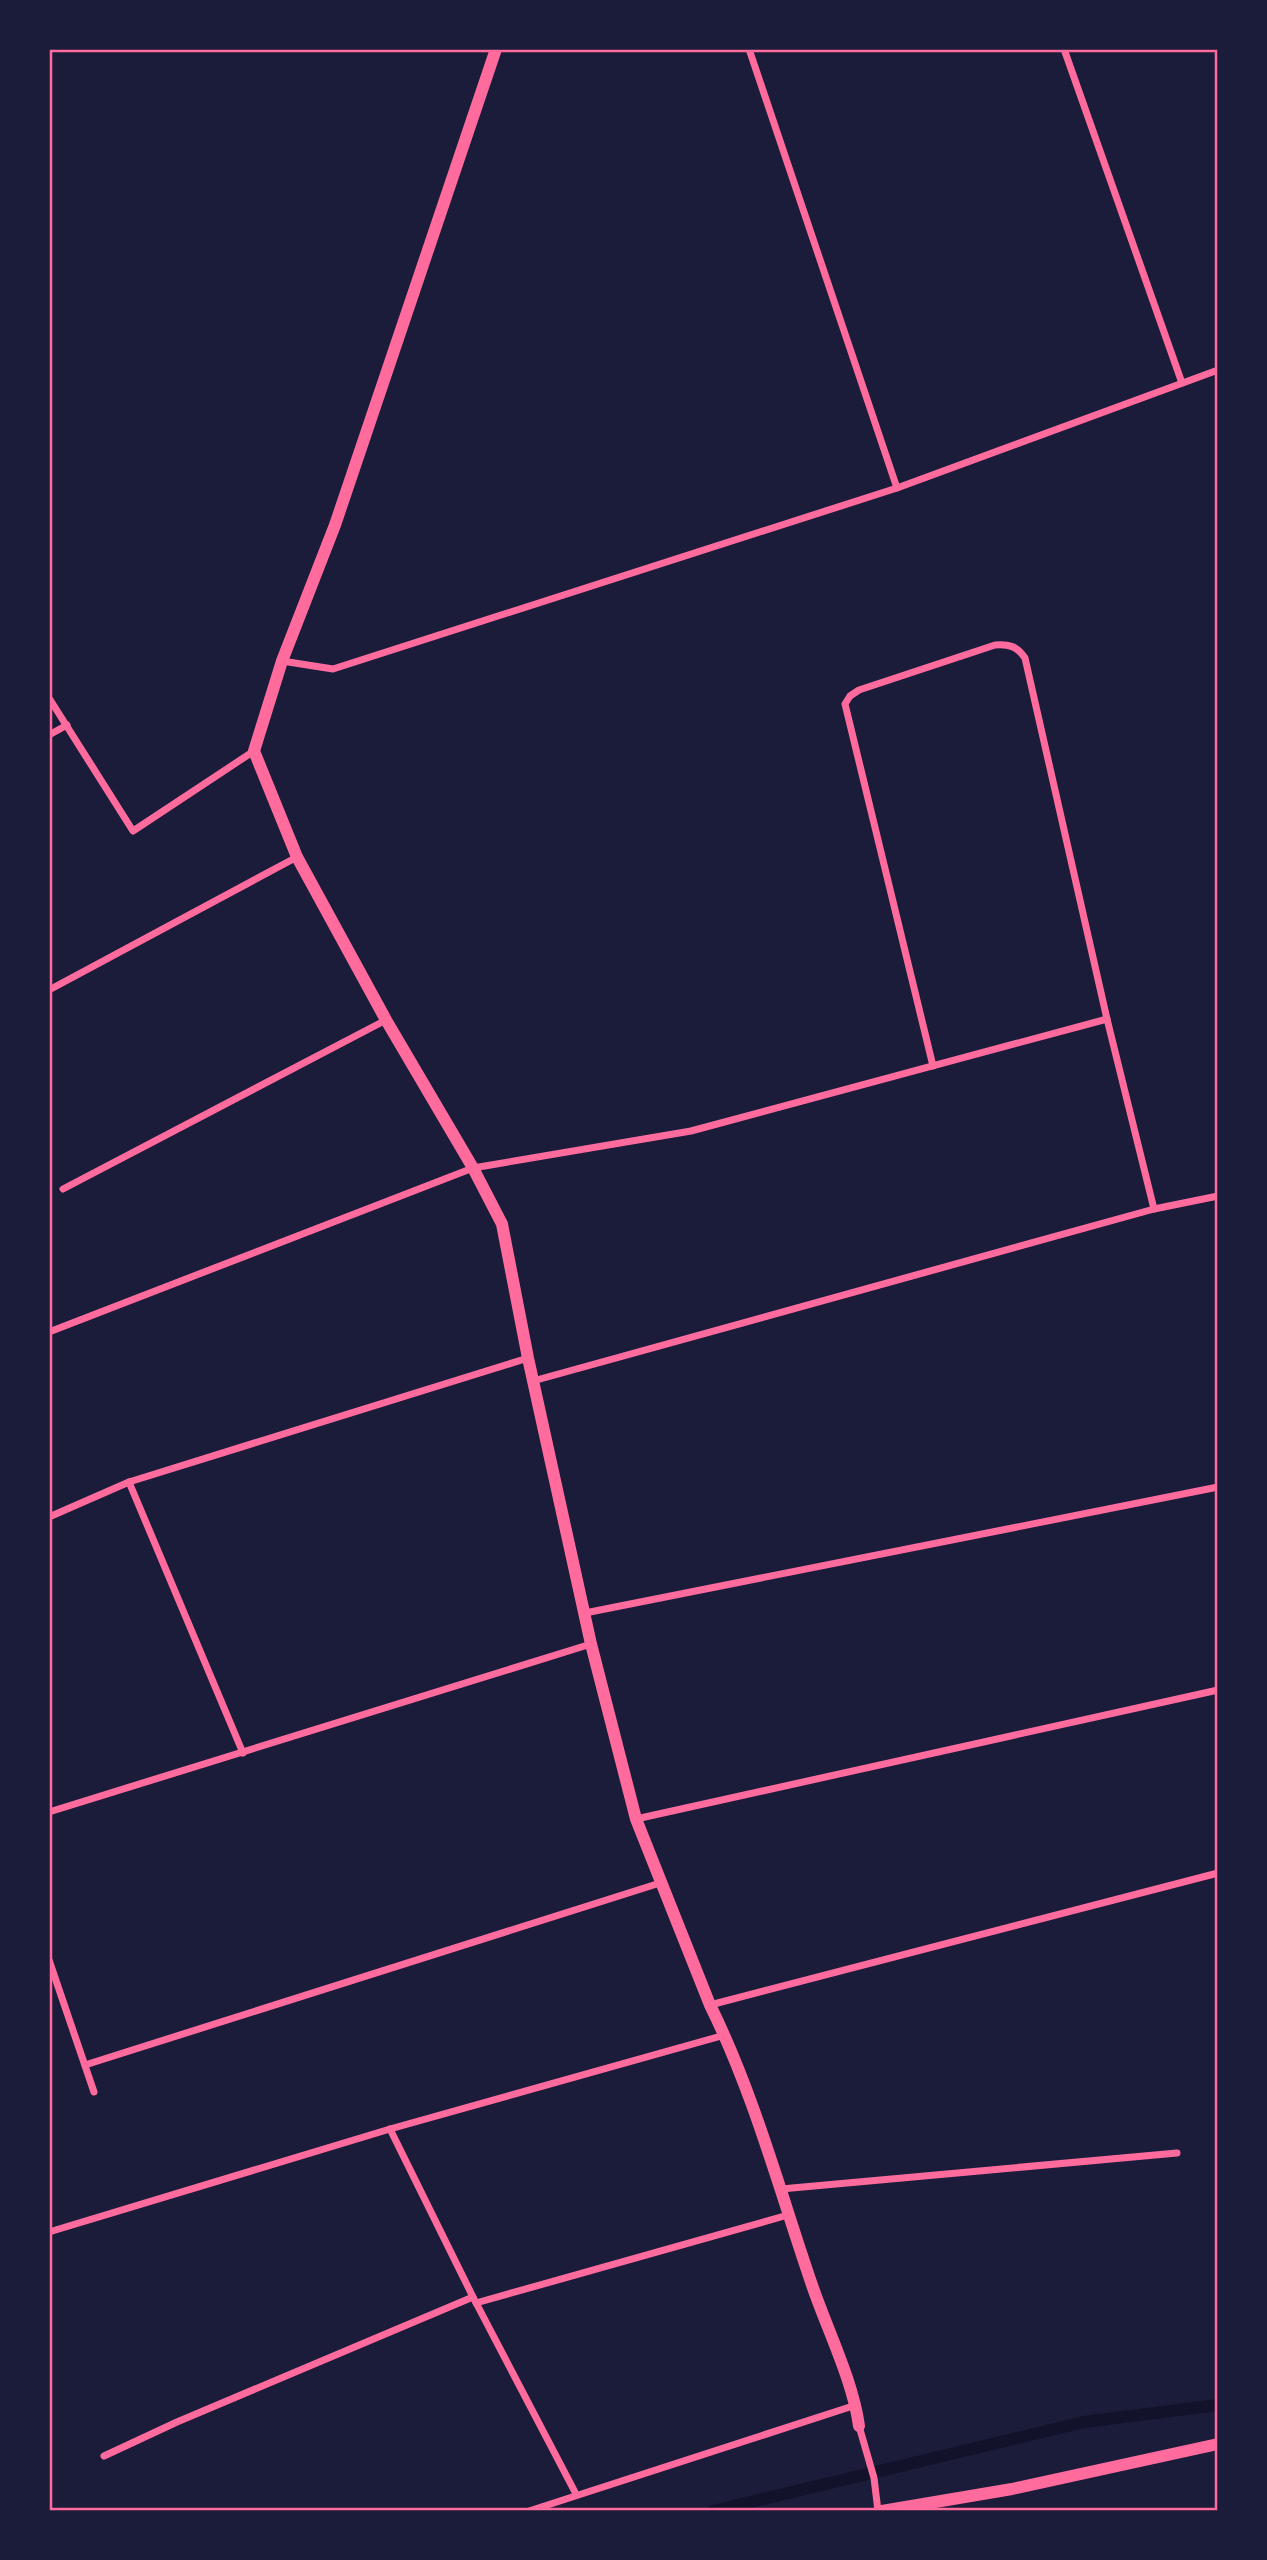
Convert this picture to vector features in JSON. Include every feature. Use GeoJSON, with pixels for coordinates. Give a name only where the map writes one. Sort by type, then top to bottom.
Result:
{"type":"FeatureCollection","features":[{"type":"Feature","properties":{"kind":"street"},"geometry":{"type":"LineString","coordinates":[[49,698],[133,831],[254,751],[282,661],[335,525],[496,49]]}},
{"type":"Feature","properties":{"kind":"street"},"geometry":{"type":"LineString","coordinates":[[749,49],[897,488]]}},
{"type":"Feature","properties":{"kind":"street"},"geometry":{"type":"LineString","coordinates":[[1064,49],[1182,383]]}},
{"type":"Feature","properties":{"kind":"street"},"geometry":{"type":"LineString","coordinates":[[282,661],[333,669],[897,488],[1218,370]]}},
{"type":"Feature","properties":{"kind":"street"},"geometry":{"type":"LineString","coordinates":[[933,1066],[845,704],[850,696],[859,690],[995,645],[1007,644],[1019,649],[1025,658],[1107,1019],[1154,1209]]}},
{"type":"Feature","properties":{"kind":"street"},"geometry":{"type":"LineString","coordinates":[[49,735],[66,726]]}},
{"type":"Feature","properties":{"kind":"street"},"geometry":{"type":"LineString","coordinates":[[254,751],[297,857],[502,1224],[528,1358],[591,1644],[635,1819],[710,2005],[725,2035],[781,2189],[828,2333],[856,2404],[880,2511],[1012,2489],[1218,2444]]}},
{"type":"Feature","properties":{"kind":"street"},"geometry":{"type":"LineString","coordinates":[[49,990],[297,857]]}},
{"type":"Feature","properties":{"kind":"street"},"geometry":{"type":"LineString","coordinates":[[49,1332],[473,1168],[691,1131],[1107,1019]]}},
{"type":"Feature","properties":{"kind":"street"},"geometry":{"type":"LineString","coordinates":[[63,1189],[386,1020]]}},
{"type":"Feature","properties":{"kind":"street"},"geometry":{"type":"LineString","coordinates":[[533,1381],[1154,1209],[1218,1196]]}},
{"type":"Feature","properties":{"kind":"street"},"geometry":{"type":"LineString","coordinates":[[49,1517],[129,1482],[528,1358]]}},
{"type":"Feature","properties":{"kind":"street"},"geometry":{"type":"LineString","coordinates":[[129,1482],[243,1753]]}},
{"type":"Feature","properties":{"kind":"street"},"geometry":{"type":"LineString","coordinates":[[585,1613],[1218,1487]]}},
{"type":"Feature","properties":{"kind":"street"},"geometry":{"type":"LineString","coordinates":[[49,1812],[591,1644]]}},
{"type":"Feature","properties":{"kind":"street"},"geometry":{"type":"LineString","coordinates":[[635,1819],[1217,1692]]}},
{"type":"Feature","properties":{"kind":"street"},"geometry":{"type":"LineString","coordinates":[[710,2005],[1218,1873]]}},
{"type":"Feature","properties":{"kind":"street"},"geometry":{"type":"LineString","coordinates":[[85,2065],[660,1883]]}},
{"type":"Feature","properties":{"kind":"street"},"geometry":{"type":"LineString","coordinates":[[49,1960],[94,2092]]}},
{"type":"Feature","properties":{"kind":"street"},"geometry":{"type":"LineString","coordinates":[[49,2232],[390,2129],[725,2035]]}},
{"type":"Feature","properties":{"kind":"street"},"geometry":{"type":"LineString","coordinates":[[390,2129],[576,2494]]}},
{"type":"Feature","properties":{"kind":"street"},"geometry":{"type":"LineString","coordinates":[[781,2189],[1177,2153]]}},
{"type":"Feature","properties":{"kind":"street"},"geometry":{"type":"LineString","coordinates":[[104,2456],[177,2422],[475,2300],[788,2215]]}},
{"type":"Feature","properties":{"kind":"street"},"geometry":{"type":"LineString","coordinates":[[529,2511],[856,2404]]}},
{"type":"Feature","properties":{"kind":"waterway"},"geometry":{"type":"LineString","coordinates":[[713,2511],[1084,2422],[1218,2405]]}}]}
